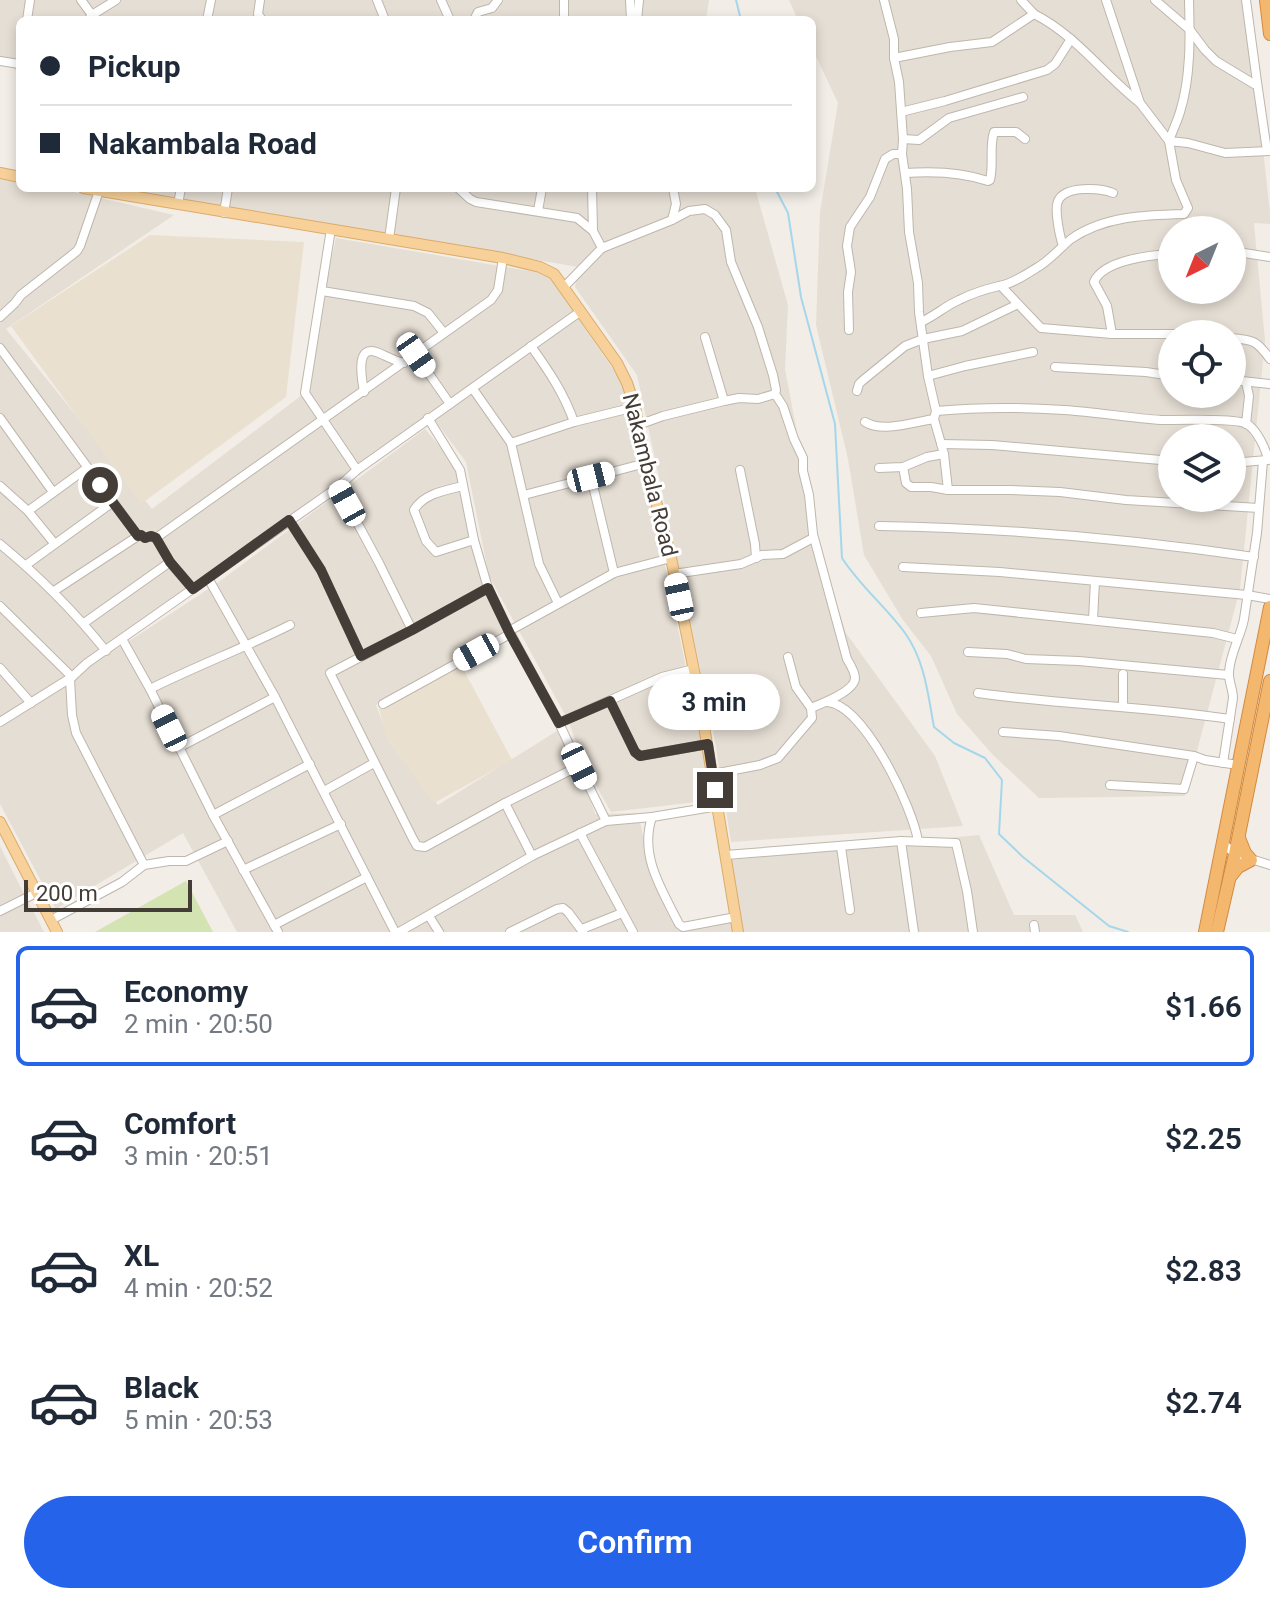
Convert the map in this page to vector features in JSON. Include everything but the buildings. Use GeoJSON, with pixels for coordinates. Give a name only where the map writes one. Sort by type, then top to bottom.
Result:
{"type":"FeatureCollection","features":[{"type":"Feature","properties":{"kind":"highway"},"geometry":{"type":"LineString","coordinates":[[1266,0],[1270,34]]}},
{"type":"Feature","properties":{"kind":"highway"},"geometry":{"type":"LineString","coordinates":[[1205,932],[1270,607]]}},
{"type":"Feature","properties":{"kind":"highway"},"geometry":{"type":"LineString","coordinates":[[1217,932],[1270,681]]}},
{"type":"Feature","properties":{"kind":"highway"},"geometry":{"type":"LineString","coordinates":[[1228,880],[1238,867],[1251,860],[1239,836]]}},
{"type":"Feature","properties":{"kind":"main road","name":"Nakambala Road"},"geometry":{"type":"LineString","coordinates":[[105,192],[503,258],[554,274],[617,363],[635,407],[694,669],[738,932]]}},
{"type":"Feature","properties":{"kind":"main road"},"geometry":{"type":"LineString","coordinates":[[0,822],[57,932]]}},
{"type":"Feature","properties":{"kind":"street"},"geometry":{"type":"LineString","coordinates":[[93,16],[116,0]]}},
{"type":"Feature","properties":{"kind":"street"},"geometry":{"type":"LineString","coordinates":[[476,16],[478,12],[492,8],[498,0]]}},
{"type":"Feature","properties":{"kind":"street"},"geometry":{"type":"LineString","coordinates":[[884,0],[894,39],[899,82],[902,154],[919,312],[948,490]]}},
{"type":"Feature","properties":{"kind":"street"},"geometry":{"type":"LineString","coordinates":[[921,322],[962,298],[1001,286],[1041,266],[1079,234],[1110,221],[1136,216],[1184,214],[1188,208],[1176,180],[1169,141],[1140,103],[1071,39],[1034,14],[1021,0]]}},
{"type":"Feature","properties":{"kind":"street"},"geometry":{"type":"LineString","coordinates":[[1106,0],[1140,103]]}},
{"type":"Feature","properties":{"kind":"street"},"geometry":{"type":"LineString","coordinates":[[1155,0],[1190,30],[1216,61],[1244,80],[1254,84],[1257,82]]}},
{"type":"Feature","properties":{"kind":"street"},"geometry":{"type":"LineString","coordinates":[[1169,141],[1186,85],[1189,0]]}},
{"type":"Feature","properties":{"kind":"street"},"geometry":{"type":"LineString","coordinates":[[1169,141],[1225,153],[1269,151],[1246,0]]}},
{"type":"Feature","properties":{"kind":"street"},"geometry":{"type":"LineString","coordinates":[[894,58],[992,42],[1034,14]]}},
{"type":"Feature","properties":{"kind":"street"},"geometry":{"type":"LineString","coordinates":[[901,112],[1047,70],[1055,64],[1071,39]]}},
{"type":"Feature","properties":{"kind":"street"},"geometry":{"type":"LineString","coordinates":[[903,139],[919,140],[949,118],[1023,97]]}},
{"type":"Feature","properties":{"kind":"street"},"geometry":{"type":"LineString","coordinates":[[905,173],[942,173],[988,181],[993,166],[994,132],[1016,132],[1025,139]]}},
{"type":"Feature","properties":{"kind":"street"},"geometry":{"type":"LineString","coordinates":[[849,330],[851,272],[847,246],[850,227],[870,197],[885,159],[893,154],[902,154]]}},
{"type":"Feature","properties":{"kind":"street"},"geometry":{"type":"LineString","coordinates":[[1063,246],[1059,236],[1060,197],[1070,191],[1092,188],[1113,193]]}},
{"type":"Feature","properties":{"kind":"street"},"geometry":{"type":"LineString","coordinates":[[0,317],[21,295],[77,251],[99,192]]}},
{"type":"Feature","properties":{"kind":"street"},"geometry":{"type":"LineString","coordinates":[[178,204],[180,192]]}},
{"type":"Feature","properties":{"kind":"street"},"geometry":{"type":"LineString","coordinates":[[224,213],[227,192]]}},
{"type":"Feature","properties":{"kind":"street"},"geometry":{"type":"LineString","coordinates":[[389,239],[395,192]]}},
{"type":"Feature","properties":{"kind":"street"},"geometry":{"type":"LineString","coordinates":[[462,192],[476,202],[577,218],[593,231],[602,248]]}},
{"type":"Feature","properties":{"kind":"street"},"geometry":{"type":"LineString","coordinates":[[538,211],[541,192]]}},
{"type":"Feature","properties":{"kind":"street"},"geometry":{"type":"LineString","coordinates":[[592,192],[593,231]]}},
{"type":"Feature","properties":{"kind":"street"},"geometry":{"type":"LineString","coordinates":[[672,220],[676,204],[674,192]]}},
{"type":"Feature","properties":{"kind":"street"},"geometry":{"type":"LineString","coordinates":[[564,287],[602,248],[689,211],[705,209],[715,215],[726,230],[731,262],[758,327],[773,375],[775,394],[783,406],[803,458],[813,534],[847,659],[855,674],[852,687],[811,708]]}},
{"type":"Feature","properties":{"kind":"street"},"geometry":{"type":"LineString","coordinates":[[331,229],[305,393],[357,470]]}},
{"type":"Feature","properties":{"kind":"street"},"geometry":{"type":"LineString","coordinates":[[1246,253],[1270,257]]}},
{"type":"Feature","properties":{"kind":"street"},"geometry":{"type":"LineString","coordinates":[[1112,334],[1107,306],[1094,282],[1097,275],[1133,259],[1158,256]]}},
{"type":"Feature","properties":{"kind":"street"},"geometry":{"type":"LineString","coordinates":[[156,538],[496,295],[503,258]]}},
{"type":"Feature","properties":{"kind":"street"},"geometry":{"type":"LineString","coordinates":[[1001,286],[1041,328],[1158,334]]}},
{"type":"Feature","properties":{"kind":"street"},"geometry":{"type":"LineString","coordinates":[[322,291],[414,306],[428,313],[444,333]]}},
{"type":"Feature","properties":{"kind":"street"},"geometry":{"type":"LineString","coordinates":[[857,391],[862,381],[905,346],[962,331],[1014,306]]}},
{"type":"Feature","properties":{"kind":"street"},"geometry":{"type":"LineString","coordinates":[[0,722],[71,678],[87,663],[581,311]]}},
{"type":"Feature","properties":{"kind":"street"},"geometry":{"type":"LineString","coordinates":[[705,337],[724,401]]}},
{"type":"Feature","properties":{"kind":"street"},"geometry":{"type":"LineString","coordinates":[[1246,340],[1259,344],[1270,359]]}},
{"type":"Feature","properties":{"kind":"street"},"geometry":{"type":"LineString","coordinates":[[531,346],[559,387],[574,422]]}},
{"type":"Feature","properties":{"kind":"street"},"geometry":{"type":"LineString","coordinates":[[0,348],[138,536]]}},
{"type":"Feature","properties":{"kind":"street"},"geometry":{"type":"LineString","coordinates":[[364,392],[360,363],[364,356],[377,351],[404,363]]}},
{"type":"Feature","properties":{"kind":"street"},"geometry":{"type":"LineString","coordinates":[[928,376],[1033,352]]}},
{"type":"Feature","properties":{"kind":"street"},"geometry":{"type":"LineString","coordinates":[[416,355],[450,404]]}},
{"type":"Feature","properties":{"kind":"street"},"geometry":{"type":"LineString","coordinates":[[1055,367],[1158,374]]}},
{"type":"Feature","properties":{"kind":"street"},"geometry":{"type":"LineString","coordinates":[[1246,424],[1249,396],[1246,382],[1270,384]]}},
{"type":"Feature","properties":{"kind":"street"},"geometry":{"type":"LineString","coordinates":[[473,389],[511,443],[539,564],[558,603]]}},
{"type":"Feature","properties":{"kind":"street"},"geometry":{"type":"LineString","coordinates":[[638,425],[724,401],[758,399],[775,394]]}},
{"type":"Feature","properties":{"kind":"street"},"geometry":{"type":"LineString","coordinates":[[511,443],[574,422],[635,407]]}},
{"type":"Feature","properties":{"kind":"street"},"geometry":{"type":"LineString","coordinates":[[865,422],[873,426],[892,426],[979,407],[1246,424],[1257,435],[1268,456],[1242,632],[1237,639],[1228,675],[1233,690],[1223,763]]}},
{"type":"Feature","properties":{"kind":"street"},"geometry":{"type":"LineString","coordinates":[[0,418],[53,492]]}},
{"type":"Feature","properties":{"kind":"street"},"geometry":{"type":"LineString","coordinates":[[428,418],[460,470],[474,540],[488,588],[606,821]]}},
{"type":"Feature","properties":{"kind":"street"},"geometry":{"type":"LineString","coordinates":[[0,428],[12,435]]}},
{"type":"Feature","properties":{"kind":"street"},"geometry":{"type":"LineString","coordinates":[[879,468],[903,467],[942,449],[992,445],[1158,460]]}},
{"type":"Feature","properties":{"kind":"street"},"geometry":{"type":"LineString","coordinates":[[1246,460],[1268,456]]}},
{"type":"Feature","properties":{"kind":"street"},"geometry":{"type":"LineString","coordinates":[[524,495],[646,463]]}},
{"type":"Feature","properties":{"kind":"street"},"geometry":{"type":"LineString","coordinates":[[903,467],[908,486],[948,490],[1060,492],[1126,500],[1259,508]]}},
{"type":"Feature","properties":{"kind":"street"},"geometry":{"type":"LineString","coordinates":[[28,511],[87,468]]}},
{"type":"Feature","properties":{"kind":"street"},"geometry":{"type":"LineString","coordinates":[[740,470],[756,558]]}},
{"type":"Feature","properties":{"kind":"street"},"geometry":{"type":"LineString","coordinates":[[591,477],[614,573]]}},
{"type":"Feature","properties":{"kind":"street"},"geometry":{"type":"LineString","coordinates":[[0,486],[28,511],[54,543]]}},
{"type":"Feature","properties":{"kind":"street"},"geometry":{"type":"LineString","coordinates":[[463,486],[432,495],[416,504],[414,510],[426,541],[436,552],[474,540]]}},
{"type":"Feature","properties":{"kind":"street"},"geometry":{"type":"LineString","coordinates":[[338,487],[412,630]]}},
{"type":"Feature","properties":{"kind":"street"},"geometry":{"type":"LineString","coordinates":[[26,565],[113,502]]}},
{"type":"Feature","properties":{"kind":"street"},"geometry":{"type":"LineString","coordinates":[[289,520],[321,570],[361,656]]}},
{"type":"Feature","properties":{"kind":"street"},"geometry":{"type":"LineString","coordinates":[[879,526],[944,527],[1079,537],[1254,557]]}},
{"type":"Feature","properties":{"kind":"street"},"geometry":{"type":"LineString","coordinates":[[674,574],[741,564],[762,555],[783,554],[813,538],[813,534]]}},
{"type":"Feature","properties":{"kind":"street"},"geometry":{"type":"LineString","coordinates":[[54,591],[141,535],[156,538],[170,562],[193,589]]}},
{"type":"Feature","properties":{"kind":"street"},"geometry":{"type":"LineString","coordinates":[[0,544],[54,591],[106,651]]}},
{"type":"Feature","properties":{"kind":"street"},"geometry":{"type":"LineString","coordinates":[[383,704],[614,573],[671,558]]}},
{"type":"Feature","properties":{"kind":"street"},"geometry":{"type":"LineString","coordinates":[[84,623],[170,562]]}},
{"type":"Feature","properties":{"kind":"street"},"geometry":{"type":"LineString","coordinates":[[903,567],[987,571],[1270,599]]}},
{"type":"Feature","properties":{"kind":"street"},"geometry":{"type":"LineString","coordinates":[[208,578],[275,697],[397,932],[532,856],[606,821],[718,806]]}},
{"type":"Feature","properties":{"kind":"street"},"geometry":{"type":"LineString","coordinates":[[1093,620],[1095,581]]}},
{"type":"Feature","properties":{"kind":"street"},"geometry":{"type":"LineString","coordinates":[[488,588],[330,673],[374,763],[417,846],[425,847],[579,766]]}},
{"type":"Feature","properties":{"kind":"street"},"geometry":{"type":"LineString","coordinates":[[0,606],[71,678],[76,733],[144,865]]}},
{"type":"Feature","properties":{"kind":"street"},"geometry":{"type":"LineString","coordinates":[[921,613],[974,608],[1213,633],[1237,639]]}},
{"type":"Feature","properties":{"kind":"street"},"geometry":{"type":"LineString","coordinates":[[150,689],[290,625]]}},
{"type":"Feature","properties":{"kind":"street"},"geometry":{"type":"LineString","coordinates":[[122,639],[276,929],[367,877]]}},
{"type":"Feature","properties":{"kind":"street"},"geometry":{"type":"LineString","coordinates":[[968,652],[1228,675]]}},
{"type":"Feature","properties":{"kind":"street"},"geometry":{"type":"LineString","coordinates":[[713,774],[760,765],[778,758],[812,718],[811,708],[796,687],[788,657]]}},
{"type":"Feature","properties":{"kind":"street"},"geometry":{"type":"LineString","coordinates":[[0,668],[31,703]]}},
{"type":"Feature","properties":{"kind":"street"},"geometry":{"type":"LineString","coordinates":[[559,723],[662,677],[694,669]]}},
{"type":"Feature","properties":{"kind":"street"},"geometry":{"type":"LineString","coordinates":[[1123,674],[1123,707]]}},
{"type":"Feature","properties":{"kind":"street"},"geometry":{"type":"LineString","coordinates":[[978,693],[1230,719]]}},
{"type":"Feature","properties":{"kind":"street"},"geometry":{"type":"LineString","coordinates":[[178,748],[275,697]]}},
{"type":"Feature","properties":{"kind":"street"},"geometry":{"type":"LineString","coordinates":[[610,701],[635,752],[640,756],[708,744]]}},
{"type":"Feature","properties":{"kind":"street"},"geometry":{"type":"LineString","coordinates":[[826,702],[835,703],[846,711],[889,766],[915,826],[918,841]]}},
{"type":"Feature","properties":{"kind":"street"},"geometry":{"type":"LineString","coordinates":[[1003,732],[1059,736],[1238,765]]}},
{"type":"Feature","properties":{"kind":"street"},"geometry":{"type":"LineString","coordinates":[[1110,785],[1184,789],[1194,756]]}},
{"type":"Feature","properties":{"kind":"street"},"geometry":{"type":"LineString","coordinates":[[324,791],[374,763]]}},
{"type":"Feature","properties":{"kind":"street"},"geometry":{"type":"LineString","coordinates":[[213,815],[310,764]]}},
{"type":"Feature","properties":{"kind":"street"},"geometry":{"type":"LineString","coordinates":[[505,803],[532,856]]}},
{"type":"Feature","properties":{"kind":"street"},"geometry":{"type":"LineString","coordinates":[[652,817],[647,836],[653,874],[681,927],[736,917]]}},
{"type":"Feature","properties":{"kind":"street"},"geometry":{"type":"LineString","coordinates":[[243,870],[341,824]]}},
{"type":"Feature","properties":{"kind":"street"},"geometry":{"type":"LineString","coordinates":[[580,833],[633,932]]}},
{"type":"Feature","properties":{"kind":"street"},"geometry":{"type":"LineString","coordinates":[[51,920],[122,882],[144,865],[186,861],[228,841]]}},
{"type":"Feature","properties":{"kind":"street"},"geometry":{"type":"LineString","coordinates":[[901,841],[914,932]]}},
{"type":"Feature","properties":{"kind":"street"},"geometry":{"type":"LineString","coordinates":[[726,855],[901,841],[952,842],[958,846],[973,932]]}},
{"type":"Feature","properties":{"kind":"street"},"geometry":{"type":"LineString","coordinates":[[1224,844],[1235,854],[1270,865]]}},
{"type":"Feature","properties":{"kind":"street"},"geometry":{"type":"LineString","coordinates":[[841,847],[850,910]]}},
{"type":"Feature","properties":{"kind":"street"},"geometry":{"type":"LineString","coordinates":[[1220,862],[1235,854]]}},
{"type":"Feature","properties":{"kind":"street"},"geometry":{"type":"LineString","coordinates":[[0,911],[36,893]]}},
{"type":"Feature","properties":{"kind":"street"},"geometry":{"type":"LineString","coordinates":[[510,932],[557,909],[563,908],[583,930],[622,913]]}},
{"type":"Feature","properties":{"kind":"street"},"geometry":{"type":"LineString","coordinates":[[429,916],[439,932]]}},
{"type":"Feature","properties":{"kind":"shaded area"},"geometry":{"type":"Polygon","coordinates":[[[0,0],[374,0],[380,16],[16,16],[16,71],[0,64],[0,0]]]}},
{"type":"Feature","properties":{"kind":"shaded area"},"geometry":{"type":"Polygon","coordinates":[[[379,0],[709,0],[707,16],[385,16],[379,0]]]}},
{"type":"Feature","properties":{"kind":"shaded area"},"geometry":{"type":"Polygon","coordinates":[[[789,0],[1246,0],[1270,212],[1270,224],[1254,223],[1265,341],[1240,589],[1185,796],[1039,798],[993,755],[957,714],[931,656],[903,620],[864,555],[848,459],[816,325],[820,212],[838,103],[816,56],[816,16],[796,16],[789,0]]]}},
{"type":"Feature","properties":{"kind":"shaded area"},"geometry":{"type":"Polygon","coordinates":[[[0,175],[16,179],[16,192],[73,192],[174,215],[6,329],[152,509],[302,395],[336,238],[547,274],[577,309],[576,315],[619,378],[634,413],[713,800],[611,812],[586,768],[568,720],[489,576],[466,462],[434,419],[83,668],[216,584],[425,429],[460,470],[474,540],[509,631],[376,705],[391,745],[438,805],[557,731],[579,766],[595,814],[638,813],[652,877],[680,929],[731,919],[733,932],[237,932],[183,833],[56,909],[0,804],[0,175]]]}},
{"type":"Feature","properties":{"kind":"shaded area"},"geometry":{"type":"Polygon","coordinates":[[[143,192],[756,192],[788,305],[785,369],[818,545],[846,633],[935,756],[963,826],[731,842],[712,723],[637,375],[575,287],[578,267],[143,192]]]}},
{"type":"Feature","properties":{"kind":"shaded area"},"geometry":{"type":"Polygon","coordinates":[[[150,235],[304,242],[286,397],[141,504],[11,326],[150,235]]]}},
{"type":"Feature","properties":{"kind":"shaded area"},"geometry":{"type":"Polygon","coordinates":[[[461,665],[512,760],[434,803],[388,741],[379,709],[461,665]]]}},
{"type":"Feature","properties":{"kind":"shaded area"},"geometry":{"type":"Polygon","coordinates":[[[979,835],[1014,915],[1075,915],[1083,932],[741,932],[730,860],[979,835]]]}},
{"type":"Feature","properties":{"kind":"shaded area"},"geometry":{"type":"Polygon","coordinates":[[[0,846],[20,886],[44,932],[0,932],[0,846]]]}},
{"type":"Feature","properties":{"kind":"green space"},"geometry":{"type":"Polygon","coordinates":[[[186,881],[213,932],[95,932],[186,881]]]}},
{"type":"Feature","properties":{"kind":"waterway"},"geometry":{"type":"LineString","coordinates":[[736,0],[740,16]]}},
{"type":"Feature","properties":{"kind":"waterway"},"geometry":{"type":"LineString","coordinates":[[777,192],[788,213],[801,297],[835,424],[842,558],[912,644],[925,678],[934,727],[954,743],[985,758],[1002,780],[999,834],[1109,926],[1128,932]]}},
{"type":"Feature","properties":{"kind":"route"},"geometry":{"type":"LineString","coordinates":[[100,485],[138,536],[156,538],[170,562],[193,589],[289,520],[321,570],[361,656],[488,588],[559,723],[610,701],[635,752],[640,756],[708,744],[715,790]]}}]}
